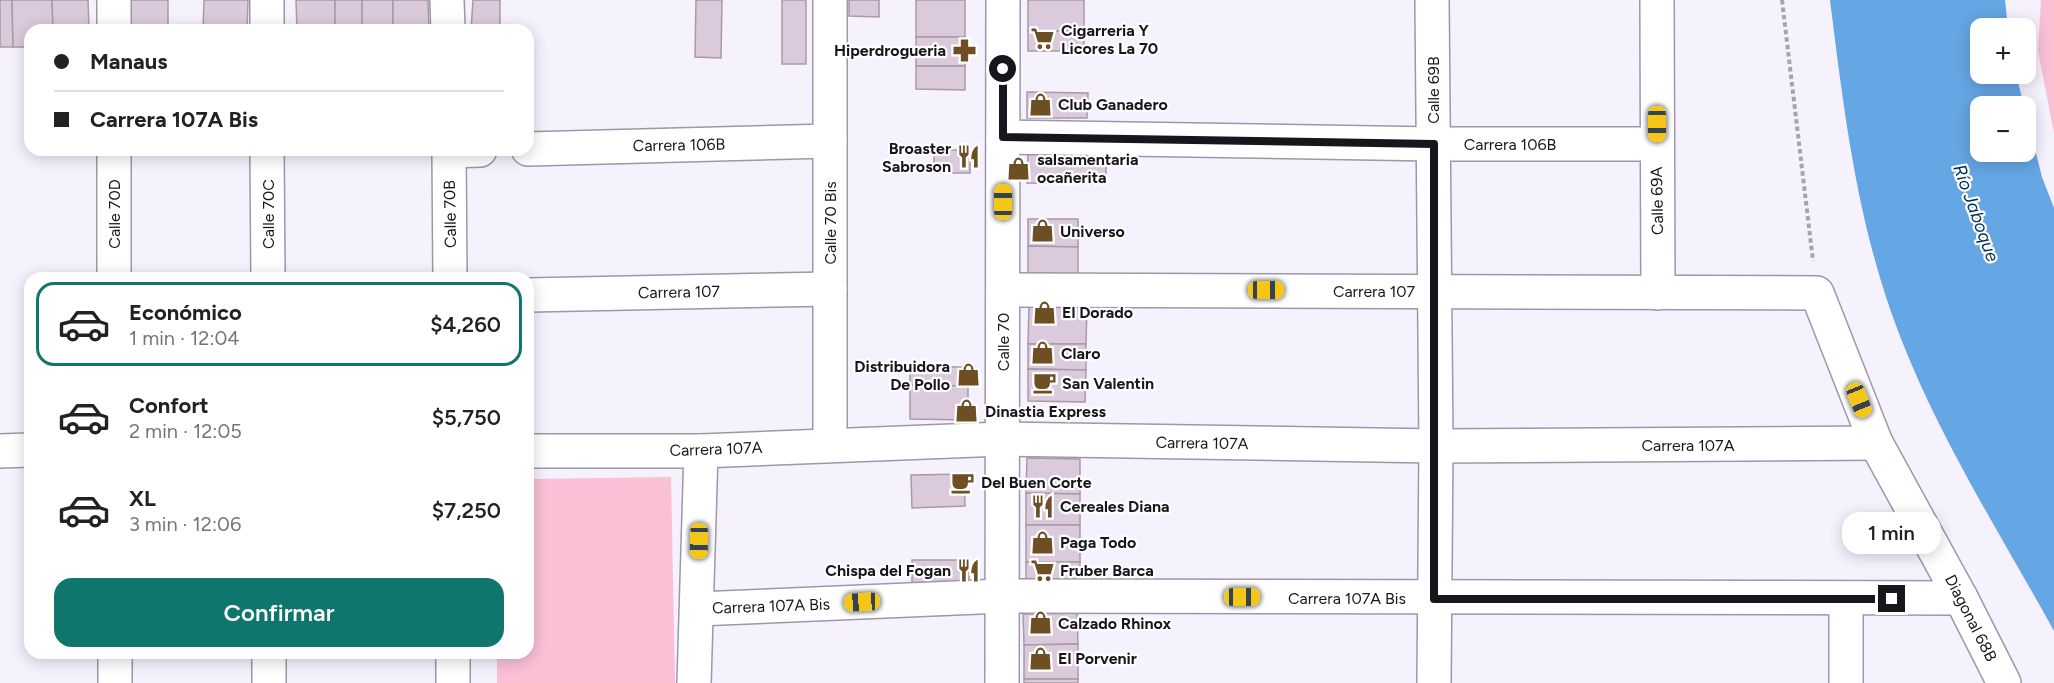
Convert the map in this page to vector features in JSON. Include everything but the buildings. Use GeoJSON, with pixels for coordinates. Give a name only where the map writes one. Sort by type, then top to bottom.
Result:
{"type":"FeatureCollection","features":[{"type":"Feature","properties":{"kind":"street"},"geometry":{"type":"LineString","coordinates":[[114,0],[114,24]]}},
{"type":"Feature","properties":{"kind":"street"},"geometry":{"type":"LineString","coordinates":[[267,0],[267,24]]}},
{"type":"Feature","properties":{"kind":"street"},"geometry":{"type":"LineString","coordinates":[[447,0],[448,24]]}},
{"type":"Feature","properties":{"kind":"street","name":"Calle 70 Bis"},"geometry":{"type":"LineString","coordinates":[[830,0],[830,445]]}},
{"type":"Feature","properties":{"kind":"street","name":"Calle 70"},"geometry":{"type":"LineString","coordinates":[[1002,683],[1003,0]]}},
{"type":"Feature","properties":{"kind":"street","name":"Calle 69B"},"geometry":{"type":"LineString","coordinates":[[1432,0],[1436,446],[1434,683]]}},
{"type":"Feature","properties":{"kind":"street","name":"Calle 69A"},"geometry":{"type":"LineString","coordinates":[[1656,0],[1658,293]]}},
{"type":"Feature","properties":{"kind":"street","name":"Carrera 106B"},"geometry":{"type":"LineString","coordinates":[[1003,137],[1434,144],[1657,144]]}},
{"type":"Feature","properties":{"kind":"street","name":"Carrera 106B"},"geometry":{"type":"LineString","coordinates":[[534,149],[830,141]]}},
{"type":"Feature","properties":{"kind":"street","name":"Calle 70D"},"geometry":{"type":"LineString","coordinates":[[114,156],[114,272]]}},
{"type":"Feature","properties":{"kind":"street","name":"Calle 70C"},"geometry":{"type":"LineString","coordinates":[[267,156],[268,272]]}},
{"type":"Feature","properties":{"kind":"street","name":"Calle 70B"},"geometry":{"type":"LineString","coordinates":[[449,156],[450,272]]}},
{"type":"Feature","properties":{"kind":"street","name":"Carrera 107"},"geometry":{"type":"LineString","coordinates":[[534,296],[830,289]]}},
{"type":"Feature","properties":{"kind":"street","name":"Carrera 107"},"geometry":{"type":"LineString","coordinates":[[1003,290],[1817,292]]}},
{"type":"Feature","properties":{"kind":"street","name":"Diagonal 68B"},"geometry":{"type":"LineString","coordinates":[[1817,292],[1876,443],[1961,598],[2004,683]]}},
{"type":"Feature","properties":{"kind":"street","name":"Carrera 107A"},"geometry":{"type":"LineString","coordinates":[[534,451],[700,451],[1002,439],[1436,446],[1876,443]]}},
{"type":"Feature","properties":{"kind":"street"},"geometry":{"type":"LineString","coordinates":[[0,451],[24,450]]}},
{"type":"Feature","properties":{"kind":"street"},"geometry":{"type":"LineString","coordinates":[[694,683],[700,451]]}},
{"type":"Feature","properties":{"kind":"street","name":"Carrera 107A Bis"},"geometry":{"type":"LineString","coordinates":[[697,609],[1002,596],[1434,599],[1961,598]]}},
{"type":"Feature","properties":{"kind":"street"},"geometry":{"type":"LineString","coordinates":[[1846,599],[1846,683]]}},
{"type":"Feature","properties":{"kind":"street"},"geometry":{"type":"LineString","coordinates":[[115,659],[115,683]]}},
{"type":"Feature","properties":{"kind":"street"},"geometry":{"type":"LineString","coordinates":[[269,659],[269,683]]}},
{"type":"Feature","properties":{"kind":"street"},"geometry":{"type":"LineString","coordinates":[[453,659],[453,683]]}},
{"type":"Feature","properties":{"kind":"path"},"geometry":{"type":"LineString","coordinates":[[1782,0],[1817,292]]}},
{"type":"Feature","properties":{"kind":"shaded area"},"geometry":{"type":"Polygon","coordinates":[[[2041,0],[2054,0],[2054,133],[2038,51],[2041,0]]]}},
{"type":"Feature","properties":{"kind":"shaded area"},"geometry":{"type":"Polygon","coordinates":[[[671,477],[675,683],[497,683],[497,659],[534,659],[534,479],[671,477]]]}},
{"type":"Feature","properties":{"kind":"water","name":"Río Jaboque"},"geometry":{"type":"Polygon","coordinates":[[[1830,0],[2005,0],[2007,18],[1970,18],[1970,84],[2018,84],[2022,96],[1970,96],[1970,162],[2036,162],[2036,153],[2054,208],[2054,631],[1958,461],[1915,373],[1897,328],[1871,246],[1844,106],[1830,0]]]}},
{"type":"Feature","properties":{"kind":"place","name":"Cigarreria Y Licores La 70"},"geometry":{"type":"Point","coordinates":[1043,39]}},
{"type":"Feature","properties":{"kind":"place","name":"Hiperdrogueria"},"geometry":{"type":"Point","coordinates":[964,50]}},
{"type":"Feature","properties":{"kind":"place","name":"Club Ganadero"},"geometry":{"type":"Point","coordinates":[1040,104]}},
{"type":"Feature","properties":{"kind":"place","name":"Broaster Sabroson"},"geometry":{"type":"Point","coordinates":[969,157]}},
{"type":"Feature","properties":{"kind":"place","name":"salsamentaria ocañerita"},"geometry":{"type":"Point","coordinates":[1019,168]}},
{"type":"Feature","properties":{"kind":"place","name":"Universo"},"geometry":{"type":"Point","coordinates":[1042,231]}},
{"type":"Feature","properties":{"kind":"place","name":"El Dorado"},"geometry":{"type":"Point","coordinates":[1044,312]}},
{"type":"Feature","properties":{"kind":"place","name":"Claro"},"geometry":{"type":"Point","coordinates":[1043,353]}},
{"type":"Feature","properties":{"kind":"place","name":"Distribuidora De Pollo"},"geometry":{"type":"Point","coordinates":[968,375]}},
{"type":"Feature","properties":{"kind":"place","name":"San Valentin"},"geometry":{"type":"Point","coordinates":[1044,383]}},
{"type":"Feature","properties":{"kind":"place","name":"Dinastia Express"},"geometry":{"type":"Point","coordinates":[967,411]}},
{"type":"Feature","properties":{"kind":"place","name":"Del Buen Corte"},"geometry":{"type":"Point","coordinates":[963,482]}},
{"type":"Feature","properties":{"kind":"place","name":"Cereales Diana"},"geometry":{"type":"Point","coordinates":[1042,506]}},
{"type":"Feature","properties":{"kind":"place","name":"Paga Todo"},"geometry":{"type":"Point","coordinates":[1042,542]}},
{"type":"Feature","properties":{"kind":"place","name":"Chispa del Fogan"},"geometry":{"type":"Point","coordinates":[969,570]}},
{"type":"Feature","properties":{"kind":"place","name":"Fruber Barca"},"geometry":{"type":"Point","coordinates":[1042,570]}},
{"type":"Feature","properties":{"kind":"place","name":"Calzado Rhinox"},"geometry":{"type":"Point","coordinates":[1040,623]}},
{"type":"Feature","properties":{"kind":"place","name":"El Porvenir"},"geometry":{"type":"Point","coordinates":[1040,658]}},
{"type":"Feature","properties":{"kind":"route"},"geometry":{"type":"LineString","coordinates":[[1003,69],[1003,137],[1434,144],[1433,291],[1436,446],[1434,599],[1892,599]]}}]}
